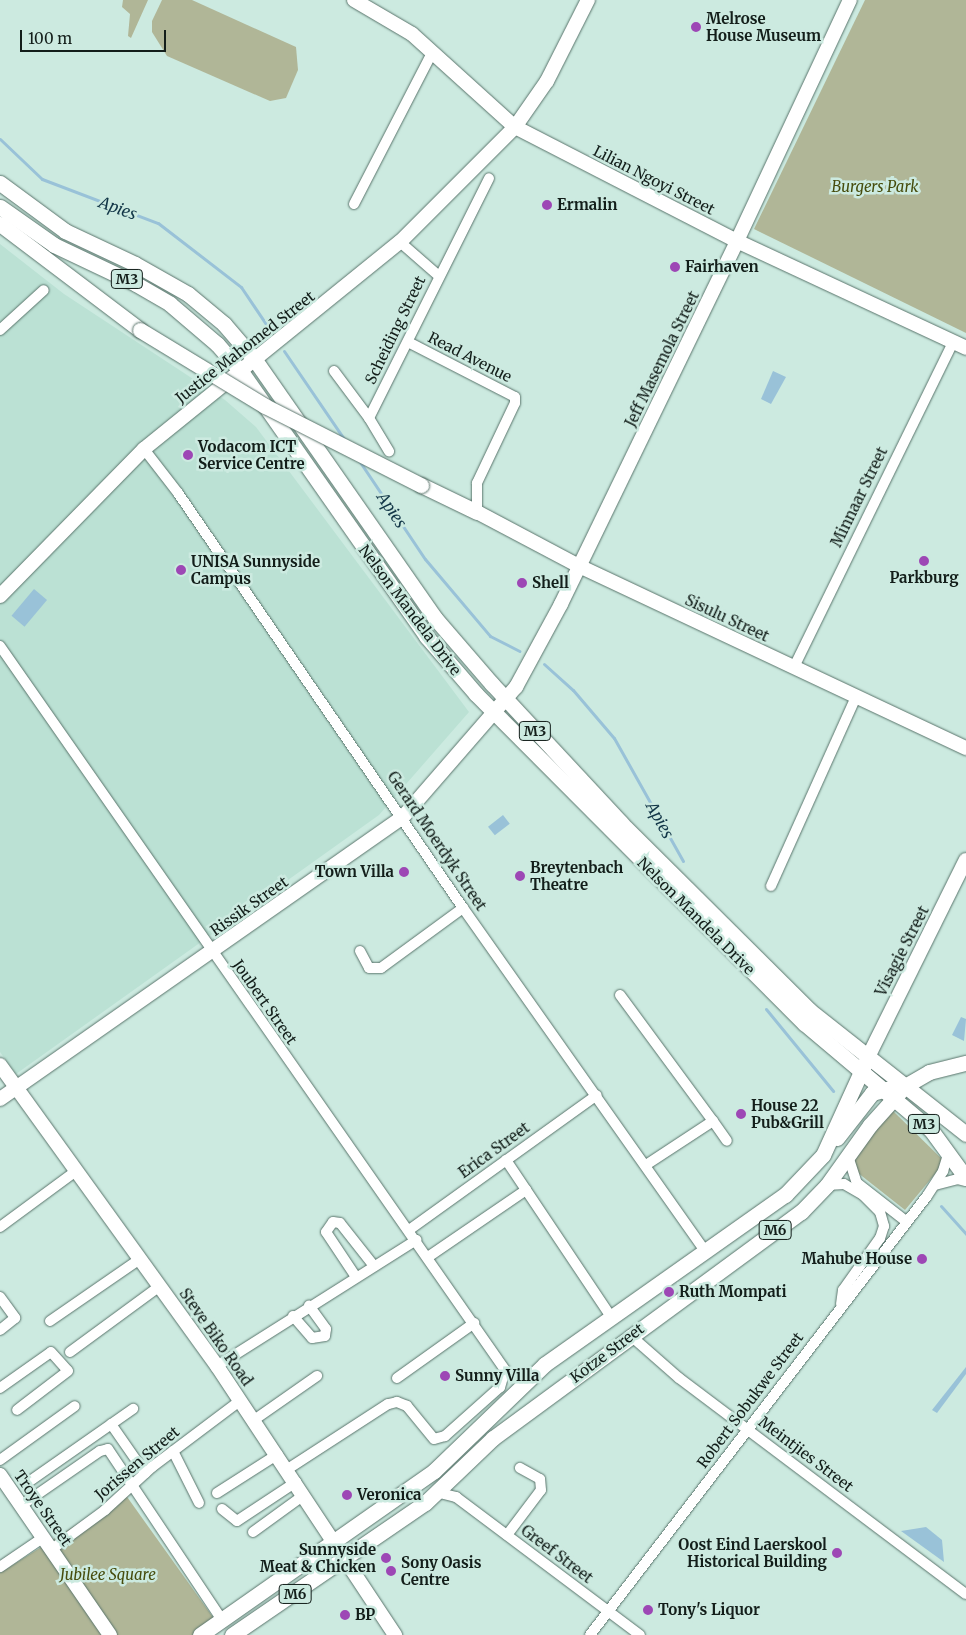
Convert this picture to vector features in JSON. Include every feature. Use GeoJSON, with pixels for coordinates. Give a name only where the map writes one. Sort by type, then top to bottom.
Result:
{"type":"FeatureCollection","features":[{"type":"Feature","properties":{"kind":"main road","name":"Lilian Ngoyi Street"},"geometry":{"type":"LineString","coordinates":[[354,0],[386,17],[433,51],[474,94],[515,127],[737,241],[966,348]]}},
{"type":"Feature","properties":{"kind":"main road"},"geometry":{"type":"LineString","coordinates":[[515,127],[547,81],[588,0]]}},
{"type":"Feature","properties":{"kind":"main road","name":"Jeff Masemola Street"},"geometry":{"type":"LineString","coordinates":[[493,713],[506,699],[532,662],[737,241],[850,0]]}},
{"type":"Feature","properties":{"kind":"main road","name":"Justice Mahomed Street"},"geometry":{"type":"LineString","coordinates":[[0,596],[144,449],[400,242],[515,127]]}},
{"type":"Feature","properties":{"kind":"main road","name":"Nelson Mandela Drive"},"geometry":{"type":"LineString","coordinates":[[0,183],[65,231],[135,264],[188,294],[224,324],[255,360],[435,618],[506,699],[621,823],[809,1010],[966,1134]]}},
{"type":"Feature","properties":{"kind":"main road","name":"Nelson Mandela Drive"},"geometry":{"type":"LineString","coordinates":[[0,207],[54,245],[136,284],[170,304],[196,323],[240,370],[409,613],[493,713],[772,992],[860,1071],[931,1130],[966,1180]]}},
{"type":"Feature","properties":{"kind":"main road"},"geometry":{"type":"LineString","coordinates":[[0,224],[140,330],[265,406],[477,512]]}},
{"type":"Feature","properties":{"kind":"main road","name":"Sisulu Street"},"geometry":{"type":"LineString","coordinates":[[477,512],[579,566],[966,748]]}},
{"type":"Feature","properties":{"kind":"main road","name":"Rissik Street"},"geometry":{"type":"LineString","coordinates":[[0,1099],[402,818],[493,713]]}},
{"type":"Feature","properties":{"kind":"main road","name":"Visagie Street"},"geometry":{"type":"LineString","coordinates":[[868,1057],[966,860]]}},
{"type":"Feature","properties":{"kind":"main road","name":"Kotze Street"},"geometry":{"type":"LineString","coordinates":[[200,1635],[335,1543],[434,1471],[523,1382],[611,1317],[785,1194],[823,1155],[868,1057]]}},
{"type":"Feature","properties":{"kind":"main road","name":"Kotze Street"},"geometry":{"type":"LineString","coordinates":[[232,1635],[343,1560],[436,1492],[493,1438],[630,1335],[800,1212],[827,1185],[888,1093],[937,1070],[966,1063]]}},
{"type":"Feature","properties":{"kind":"main road","name":"Steve Biko Road"},"geometry":{"type":"LineString","coordinates":[[0,1065],[241,1400],[288,1469],[335,1543],[343,1560],[395,1635]]}},
{"type":"Feature","properties":{"kind":"main road"},"geometry":{"type":"LineString","coordinates":[[823,1155],[869,1097],[888,1093]]}},
{"type":"Feature","properties":{"kind":"main road","name":"Troye Street"},"geometry":{"type":"LineString","coordinates":[[0,1474],[110,1635]]}},
{"type":"Feature","properties":{"kind":"street"},"geometry":{"type":"LineString","coordinates":[[354,204],[433,51]]}},
{"type":"Feature","properties":{"kind":"street"},"geometry":{"type":"LineString","coordinates":[[439,276],[489,178]]}},
{"type":"Feature","properties":{"kind":"street","name":"Scheiding Street"},"geometry":{"type":"LineString","coordinates":[[369,418],[439,276],[400,242]]}},
{"type":"Feature","properties":{"kind":"street"},"geometry":{"type":"LineString","coordinates":[[0,330],[44,290]]}},
{"type":"Feature","properties":{"kind":"street","name":"Read Avenue"},"geometry":{"type":"LineString","coordinates":[[408,342],[515,396],[515,403],[476,483],[477,512]]}},
{"type":"Feature","properties":{"kind":"street","name":"Minnaar Street"},"geometry":{"type":"LineString","coordinates":[[794,667],[953,342]]}},
{"type":"Feature","properties":{"kind":"street"},"geometry":{"type":"LineString","coordinates":[[334,371],[369,418],[388,451]]}},
{"type":"Feature","properties":{"kind":"street","name":"Gerard Moerdyk Street"},"geometry":{"type":"LineString","coordinates":[[144,449],[182,498],[463,908],[597,1095],[705,1251]]}},
{"type":"Feature","properties":{"kind":"street","name":"Joubert Street"},"geometry":{"type":"LineString","coordinates":[[0,646],[212,952],[428,1257],[506,1375],[500,1386],[445,1436],[434,1439],[407,1406],[397,1402],[288,1469]]}},
{"type":"Feature","properties":{"kind":"street"},"geometry":{"type":"LineString","coordinates":[[771,886],[856,697]]}},
{"type":"Feature","properties":{"kind":"street"},"geometry":{"type":"LineString","coordinates":[[360,951],[369,968],[381,968],[463,908]]}},
{"type":"Feature","properties":{"kind":"street"},"geometry":{"type":"LineString","coordinates":[[620,995],[727,1141]]}},
{"type":"Feature","properties":{"kind":"street","name":"Erica Street"},"geometry":{"type":"LineString","coordinates":[[409,1230],[597,1095]]}},
{"type":"Feature","properties":{"kind":"street"},"geometry":{"type":"LineString","coordinates":[[646,1165],[712,1121]]}},
{"type":"Feature","properties":{"kind":"street","name":"Robert Sobukwe Street"},"geometry":{"type":"LineString","coordinates":[[590,1635],[841,1305],[935,1185],[946,1166],[948,1155]]}},
{"type":"Feature","properties":{"kind":"street"},"geometry":{"type":"LineString","coordinates":[[848,1156],[857,1182],[907,1222]]}},
{"type":"Feature","properties":{"kind":"street"},"geometry":{"type":"LineString","coordinates":[[506,1160],[611,1317]]}},
{"type":"Feature","properties":{"kind":"street"},"geometry":{"type":"LineString","coordinates":[[0,1227],[76,1171]]}},
{"type":"Feature","properties":{"kind":"street"},"geometry":{"type":"LineString","coordinates":[[935,1185],[957,1179],[966,1180]]}},
{"type":"Feature","properties":{"kind":"street"},"geometry":{"type":"LineString","coordinates":[[827,1185],[844,1184],[863,1195],[880,1212],[884,1226],[880,1238],[844,1290],[841,1305]]}},
{"type":"Feature","properties":{"kind":"street"},"geometry":{"type":"LineString","coordinates":[[428,1257],[526,1190]]}},
{"type":"Feature","properties":{"kind":"street"},"geometry":{"type":"LineString","coordinates":[[356,1277],[326,1232],[333,1222],[340,1223],[374,1266]]}},
{"type":"Feature","properties":{"kind":"street"},"geometry":{"type":"LineString","coordinates":[[217,1366],[416,1240]]}},
{"type":"Feature","properties":{"kind":"street"},"geometry":{"type":"LineString","coordinates":[[50,1321],[140,1259]]}},
{"type":"Feature","properties":{"kind":"street"},"geometry":{"type":"LineString","coordinates":[[70,1352],[160,1286]]}},
{"type":"Feature","properties":{"kind":"street"},"geometry":{"type":"LineString","coordinates":[[0,1297],[15,1318],[0,1330]]}},
{"type":"Feature","properties":{"kind":"street"},"geometry":{"type":"LineString","coordinates":[[294,1316],[312,1338],[325,1336],[326,1329],[309,1306]]}},
{"type":"Feature","properties":{"kind":"street"},"geometry":{"type":"LineString","coordinates":[[398,1378],[474,1324]]}},
{"type":"Feature","properties":{"kind":"street","name":"Meintjies Street"},"geometry":{"type":"LineString","coordinates":[[630,1335],[679,1378],[966,1594]]}},
{"type":"Feature","properties":{"kind":"street"},"geometry":{"type":"LineString","coordinates":[[0,1388],[51,1352],[68,1371],[16,1410]]}},
{"type":"Feature","properties":{"kind":"street"},"geometry":{"type":"LineString","coordinates":[[254,1420],[317,1376]]}},
{"type":"Feature","properties":{"kind":"street","name":"Jorissen Street"},"geometry":{"type":"LineString","coordinates":[[52,1549],[133,1486],[145,1472],[241,1400]]}},
{"type":"Feature","properties":{"kind":"street"},"geometry":{"type":"LineString","coordinates":[[0,1460],[75,1406]]}},
{"type":"Feature","properties":{"kind":"street"},"geometry":{"type":"LineString","coordinates":[[30,1481],[132,1409]]}},
{"type":"Feature","properties":{"kind":"street"},"geometry":{"type":"LineString","coordinates":[[111,1424],[145,1472]]}},
{"type":"Feature","properties":{"kind":"street"},"geometry":{"type":"LineString","coordinates":[[22,1505],[106,1449],[133,1486],[222,1620]]}},
{"type":"Feature","properties":{"kind":"street"},"geometry":{"type":"LineString","coordinates":[[173,1451],[200,1503]]}},
{"type":"Feature","properties":{"kind":"street"},"geometry":{"type":"LineString","coordinates":[[217,1493],[278,1454]]}},
{"type":"Feature","properties":{"kind":"street"},"geometry":{"type":"LineString","coordinates":[[507,1535],[540,1490],[540,1479],[520,1468]]}},
{"type":"Feature","properties":{"kind":"street"},"geometry":{"type":"LineString","coordinates":[[452,1477],[456,1497]]}},
{"type":"Feature","properties":{"kind":"street"},"geometry":{"type":"LineString","coordinates":[[222,1508],[237,1521],[296,1482]]}},
{"type":"Feature","properties":{"kind":"street","name":"Greef Street"},"geometry":{"type":"LineString","coordinates":[[436,1492],[456,1497],[640,1635]]}},
{"type":"Feature","properties":{"kind":"street"},"geometry":{"type":"LineString","coordinates":[[253,1532],[304,1495]]}},
{"type":"Feature","properties":{"kind":"street"},"geometry":{"type":"LineString","coordinates":[[0,1567],[44,1537]]}},
{"type":"Feature","properties":{"kind":"shaded area","name":"UNISA Sunnyside Campus"},"geometry":{"type":"Polygon","coordinates":[[[0,244],[64,294],[225,400],[256,427],[469,712],[379,815],[16,1074],[0,1052],[0,244]]]}},
{"type":"Feature","properties":{"kind":"green space"},"geometry":{"type":"Polygon","coordinates":[[[123,0],[148,0],[131,38],[128,36],[130,14],[122,7],[123,0]]]}},
{"type":"Feature","properties":{"kind":"green space"},"geometry":{"type":"Polygon","coordinates":[[[162,0],[192,0],[296,47],[298,70],[286,98],[270,101],[167,56],[152,32],[152,21],[162,0]]]}},
{"type":"Feature","properties":{"kind":"green space","name":"Burgers Park"},"geometry":{"type":"Polygon","coordinates":[[[865,0],[966,0],[966,333],[754,229],[865,0]]]}},
{"type":"Feature","properties":{"kind":"green space"},"geometry":{"type":"Polygon","coordinates":[[[890,1108],[945,1162],[905,1210],[853,1169],[852,1163],[890,1108]]]}},
{"type":"Feature","properties":{"kind":"green space","name":"Jubilee Square"},"geometry":{"type":"Polygon","coordinates":[[[125,1494],[215,1620],[193,1635],[0,1635],[0,1573],[125,1494]]]}},
{"type":"Feature","properties":{"kind":"water"},"geometry":{"type":"Polygon","coordinates":[[[773,371],[786,377],[771,404],[761,399],[773,371]]]}},
{"type":"Feature","properties":{"kind":"water"},"geometry":{"type":"Polygon","coordinates":[[[34,589],[47,600],[25,627],[12,616],[34,589]]]}},
{"type":"Feature","properties":{"kind":"water"},"geometry":{"type":"Polygon","coordinates":[[[503,815],[510,824],[495,835],[488,827],[503,815]]]}},
{"type":"Feature","properties":{"kind":"water"},"geometry":{"type":"Polygon","coordinates":[[[961,1017],[966,1019],[964,1041],[952,1035],[961,1017]]]}},
{"type":"Feature","properties":{"kind":"water"},"geometry":{"type":"Polygon","coordinates":[[[966,1367],[966,1374],[937,1413],[932,1410],[966,1367]]]}},
{"type":"Feature","properties":{"kind":"water"},"geometry":{"type":"Polygon","coordinates":[[[926,1527],[942,1540],[944,1562],[901,1531],[926,1527]]]}},
{"type":"Feature","properties":{"kind":"waterway","name":"Apies"},"geometry":{"type":"LineString","coordinates":[[0,139],[42,179],[158,223],[241,287],[270,330]]}},
{"type":"Feature","properties":{"kind":"waterway","name":"Apies"},"geometry":{"type":"LineString","coordinates":[[284,351],[344,439]]}},
{"type":"Feature","properties":{"kind":"waterway","name":"Apies"},"geometry":{"type":"LineString","coordinates":[[358,459],[425,559],[490,636],[519,651]]}},
{"type":"Feature","properties":{"kind":"waterway","name":"Apies"},"geometry":{"type":"LineString","coordinates":[[544,664],[573,690],[614,738],[683,861]]}},
{"type":"Feature","properties":{"kind":"waterway","name":"Apies"},"geometry":{"type":"LineString","coordinates":[[766,1009],[833,1091]]}},
{"type":"Feature","properties":{"kind":"waterway","name":"Apies"},"geometry":{"type":"LineString","coordinates":[[941,1206],[966,1234]]}},
{"type":"Feature","properties":{"kind":"place","name":"Melrose House Museum"},"geometry":{"type":"Point","coordinates":[696,27]}},
{"type":"Feature","properties":{"kind":"place","name":"Ermalin"},"geometry":{"type":"Point","coordinates":[547,205]}},
{"type":"Feature","properties":{"kind":"place","name":"Fairhaven"},"geometry":{"type":"Point","coordinates":[675,267]}},
{"type":"Feature","properties":{"kind":"place","name":"Vodacom ICT Service Centre"},"geometry":{"type":"Point","coordinates":[188,455]}},
{"type":"Feature","properties":{"kind":"place","name":"Parkburg"},"geometry":{"type":"Point","coordinates":[924,561]}},
{"type":"Feature","properties":{"kind":"place","name":"UNISA Sunnyside Campus"},"geometry":{"type":"Point","coordinates":[181,570]}},
{"type":"Feature","properties":{"kind":"place","name":"Shell"},"geometry":{"type":"Point","coordinates":[522,583]}},
{"type":"Feature","properties":{"kind":"place","name":"Town Villa"},"geometry":{"type":"Point","coordinates":[404,872]}},
{"type":"Feature","properties":{"kind":"place","name":"Breytenbach Theatre"},"geometry":{"type":"Point","coordinates":[520,876]}},
{"type":"Feature","properties":{"kind":"place","name":"House 22 Pub&Grill"},"geometry":{"type":"Point","coordinates":[741,1114]}},
{"type":"Feature","properties":{"kind":"place","name":"Mahube House"},"geometry":{"type":"Point","coordinates":[922,1259]}},
{"type":"Feature","properties":{"kind":"place","name":"Ruth Mompati"},"geometry":{"type":"Point","coordinates":[669,1292]}},
{"type":"Feature","properties":{"kind":"place","name":"Sunny Villa"},"geometry":{"type":"Point","coordinates":[445,1376]}},
{"type":"Feature","properties":{"kind":"place","name":"Veronica"},"geometry":{"type":"Point","coordinates":[347,1495]}},
{"type":"Feature","properties":{"kind":"place","name":"Oost Eind Laerskool Historical Building"},"geometry":{"type":"Point","coordinates":[837,1553]}},
{"type":"Feature","properties":{"kind":"place","name":"Sunnyside Meat & Chicken"},"geometry":{"type":"Point","coordinates":[386,1558]}},
{"type":"Feature","properties":{"kind":"place","name":"Sony Oasis Centre"},"geometry":{"type":"Point","coordinates":[391,1571]}},
{"type":"Feature","properties":{"kind":"place","name":"Tony's Liquor"},"geometry":{"type":"Point","coordinates":[648,1610]}},
{"type":"Feature","properties":{"kind":"place","name":"BP"},"geometry":{"type":"Point","coordinates":[345,1615]}}]}
